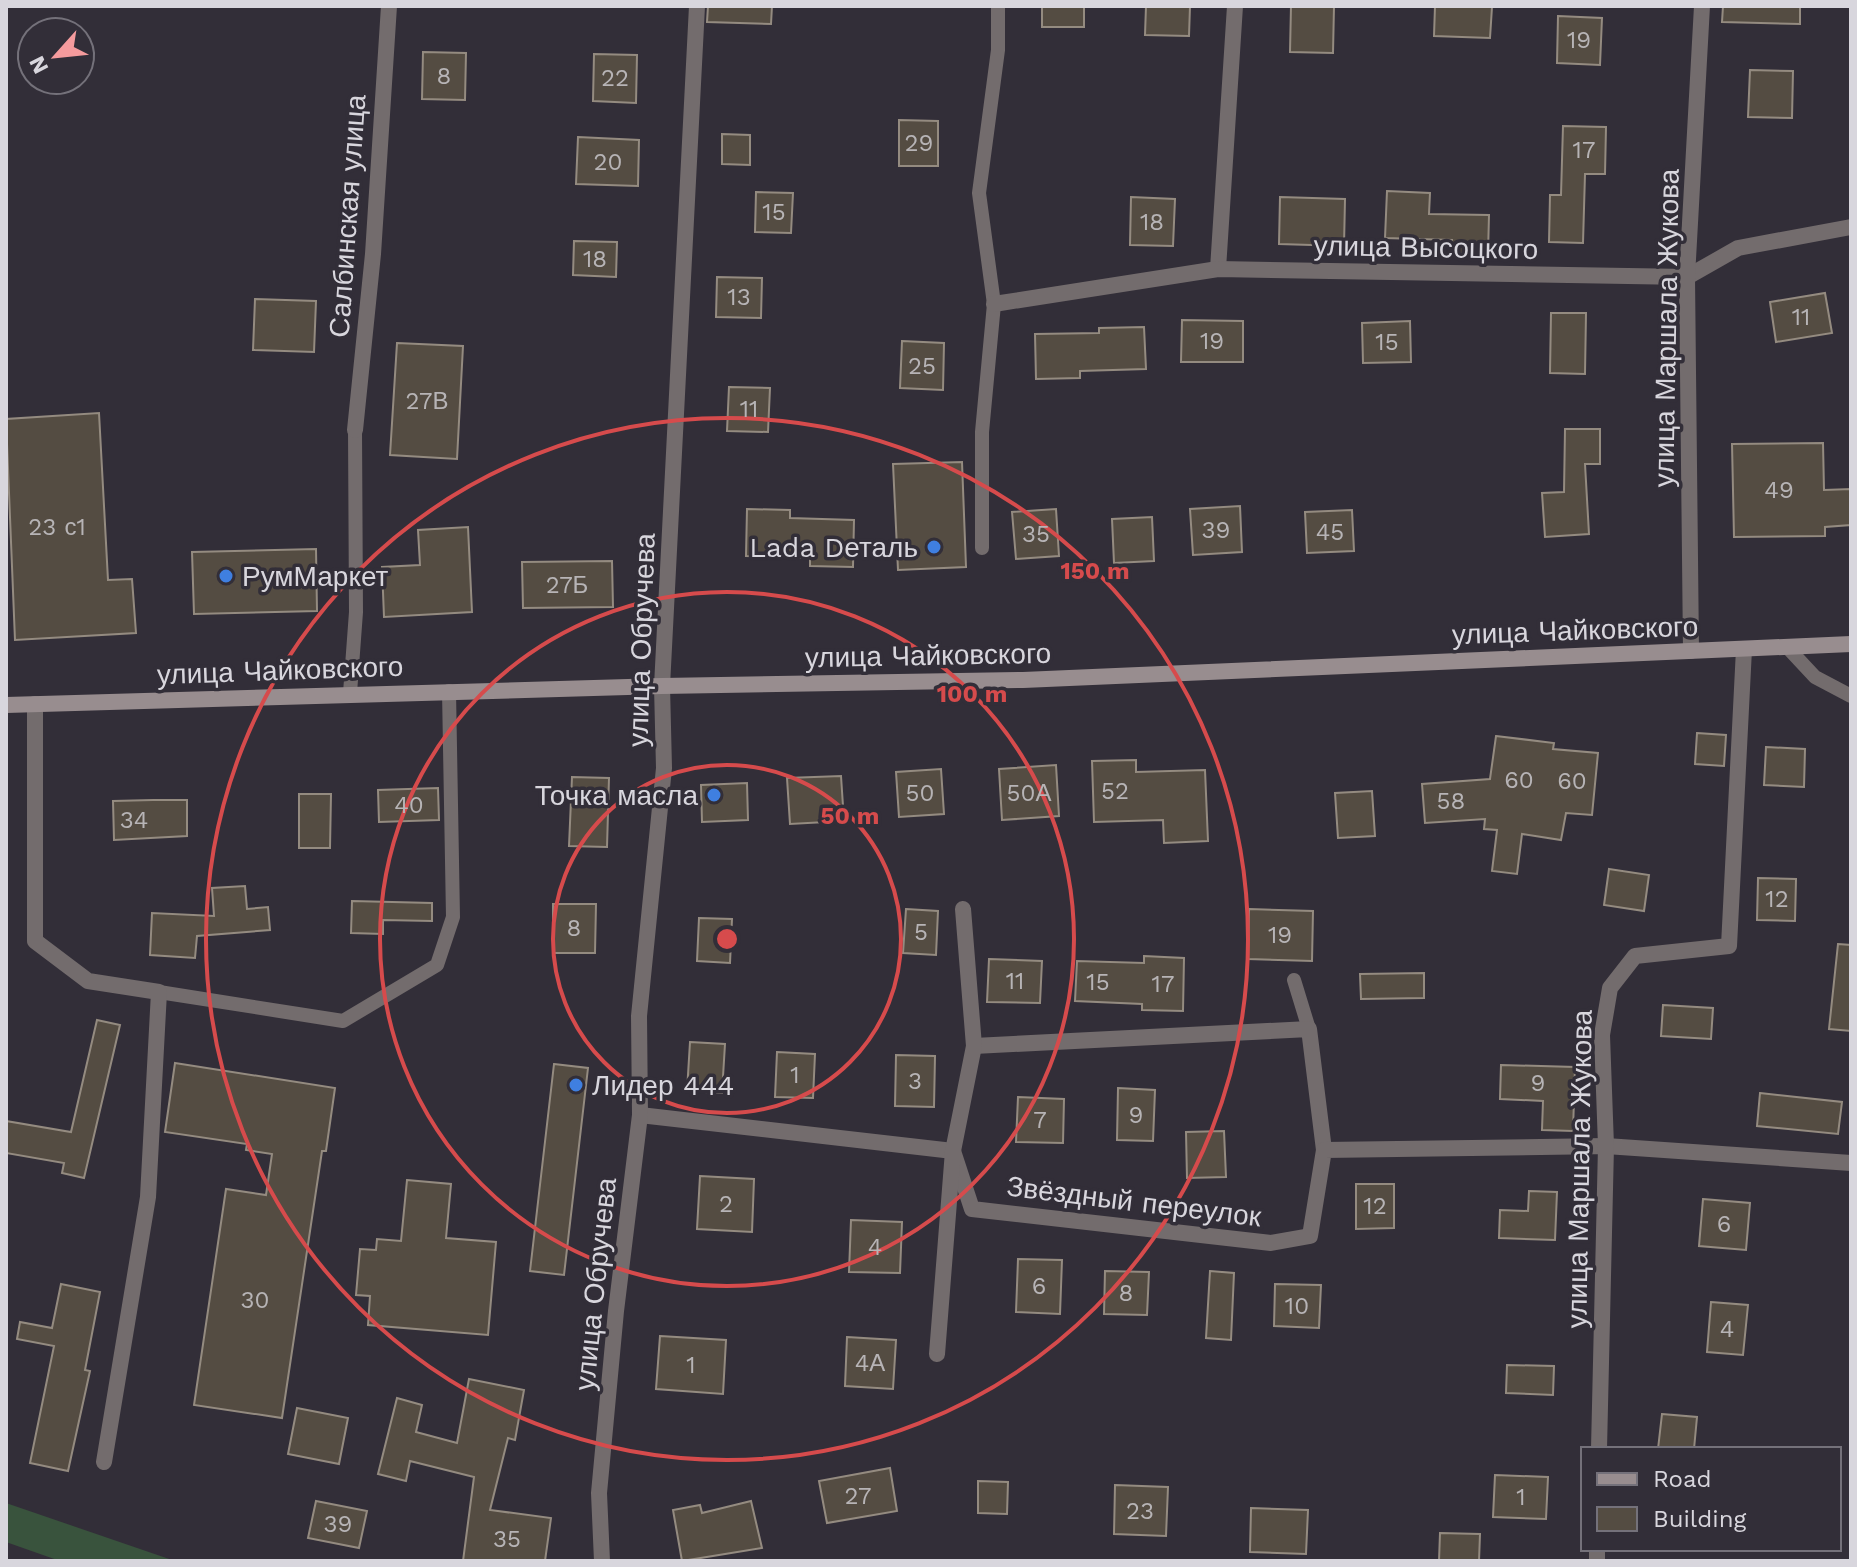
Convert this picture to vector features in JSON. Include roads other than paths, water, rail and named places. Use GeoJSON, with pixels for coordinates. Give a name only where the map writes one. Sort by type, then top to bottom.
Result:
{"type":"FeatureCollection","features":[{"type":"Feature","properties":{"kind":"main road","name":"улица Чайковского"},"geometry":{"type":"LineString","coordinates":[[6,705],[350,693],[1023,680],[1851,644]]}},
{"type":"Feature","properties":{"kind":"street","name":"Салбинская улица"},"geometry":{"type":"LineString","coordinates":[[355,430],[373,254],[389,6]]}},
{"type":"Feature","properties":{"kind":"street","name":"улица Обручева"},"geometry":{"type":"LineString","coordinates":[[602,1561],[599,1493],[616,1311],[640,1115],[639,1016],[664,768],[662,686],[697,6]]}},
{"type":"Feature","properties":{"kind":"street"},"geometry":{"type":"LineString","coordinates":[[1218,269],[1235,6]]}},
{"type":"Feature","properties":{"kind":"street","name":"улица Маршала Жукова"},"geometry":{"type":"LineString","coordinates":[[1691,651],[1687,277],[1702,6]]}},
{"type":"Feature","properties":{"kind":"street"},"geometry":{"type":"LineString","coordinates":[[1687,277],[1738,248],[1851,227]]}},
{"type":"Feature","properties":{"kind":"street","name":"улица Высоцкого"},"geometry":{"type":"LineString","coordinates":[[994,304],[1218,269],[1687,277]]}},
{"type":"Feature","properties":{"kind":"street","name":"улица Маршала Жукова"},"geometry":{"type":"LineString","coordinates":[[1599,1447],[1606,1146],[1602,1035],[1610,988],[1635,956],[1729,946],[1744,649]]}},
{"type":"Feature","properties":{"kind":"street"},"geometry":{"type":"LineString","coordinates":[[35,704],[35,941],[88,981],[159,992],[148,1197],[104,1462]]}},
{"type":"Feature","properties":{"kind":"street","name":"Звёздный переулок"},"geometry":{"type":"LineString","coordinates":[[937,1354],[953,1151],[974,1046],[963,909]]}},
{"type":"Feature","properties":{"kind":"street"},"geometry":{"type":"LineString","coordinates":[[974,1046],[1309,1029]]}},
{"type":"Feature","properties":{"kind":"street","name":"Звёздный переулок"},"geometry":{"type":"LineString","coordinates":[[953,1151],[972,1209],[1271,1243],[1310,1236],[1324,1150],[1309,1029]]}},
{"type":"Feature","properties":{"kind":"street"},"geometry":{"type":"LineString","coordinates":[[640,1115],[953,1151]]}},
{"type":"Feature","properties":{"kind":"street"},"geometry":{"type":"LineString","coordinates":[[1324,1150],[1606,1146],[1851,1163]]}},
{"type":"Feature","properties":{"kind":"lane"},"geometry":{"type":"LineString","coordinates":[[982,548],[982,432],[994,304],[979,193],[998,50],[998,6]]}},
{"type":"Feature","properties":{"kind":"lane"},"geometry":{"type":"LineString","coordinates":[[350,693],[356,612],[355,430]]}},
{"type":"Feature","properties":{"kind":"lane"},"geometry":{"type":"LineString","coordinates":[[1787,647],[1815,677],[1851,696]]}},
{"type":"Feature","properties":{"kind":"lane"},"geometry":{"type":"LineString","coordinates":[[159,992],[343,1021],[437,965],[453,917],[449,691]]}},
{"type":"Feature","properties":{"kind":"lane"},"geometry":{"type":"LineString","coordinates":[[1294,980],[1309,1029]]}},
{"type":"Feature","properties":{"kind":"place","name":"Lada Dеталь"},"geometry":{"type":"Point","coordinates":[934,547]}},
{"type":"Feature","properties":{"kind":"place","name":"РумМаркет"},"geometry":{"type":"Point","coordinates":[226,576]}},
{"type":"Feature","properties":{"kind":"place","name":"Точка масла"},"geometry":{"type":"Point","coordinates":[714,795]}},
{"type":"Feature","properties":{"kind":"place","name":"Лидер 444"},"geometry":{"type":"Point","coordinates":[576,1085]}}]}
